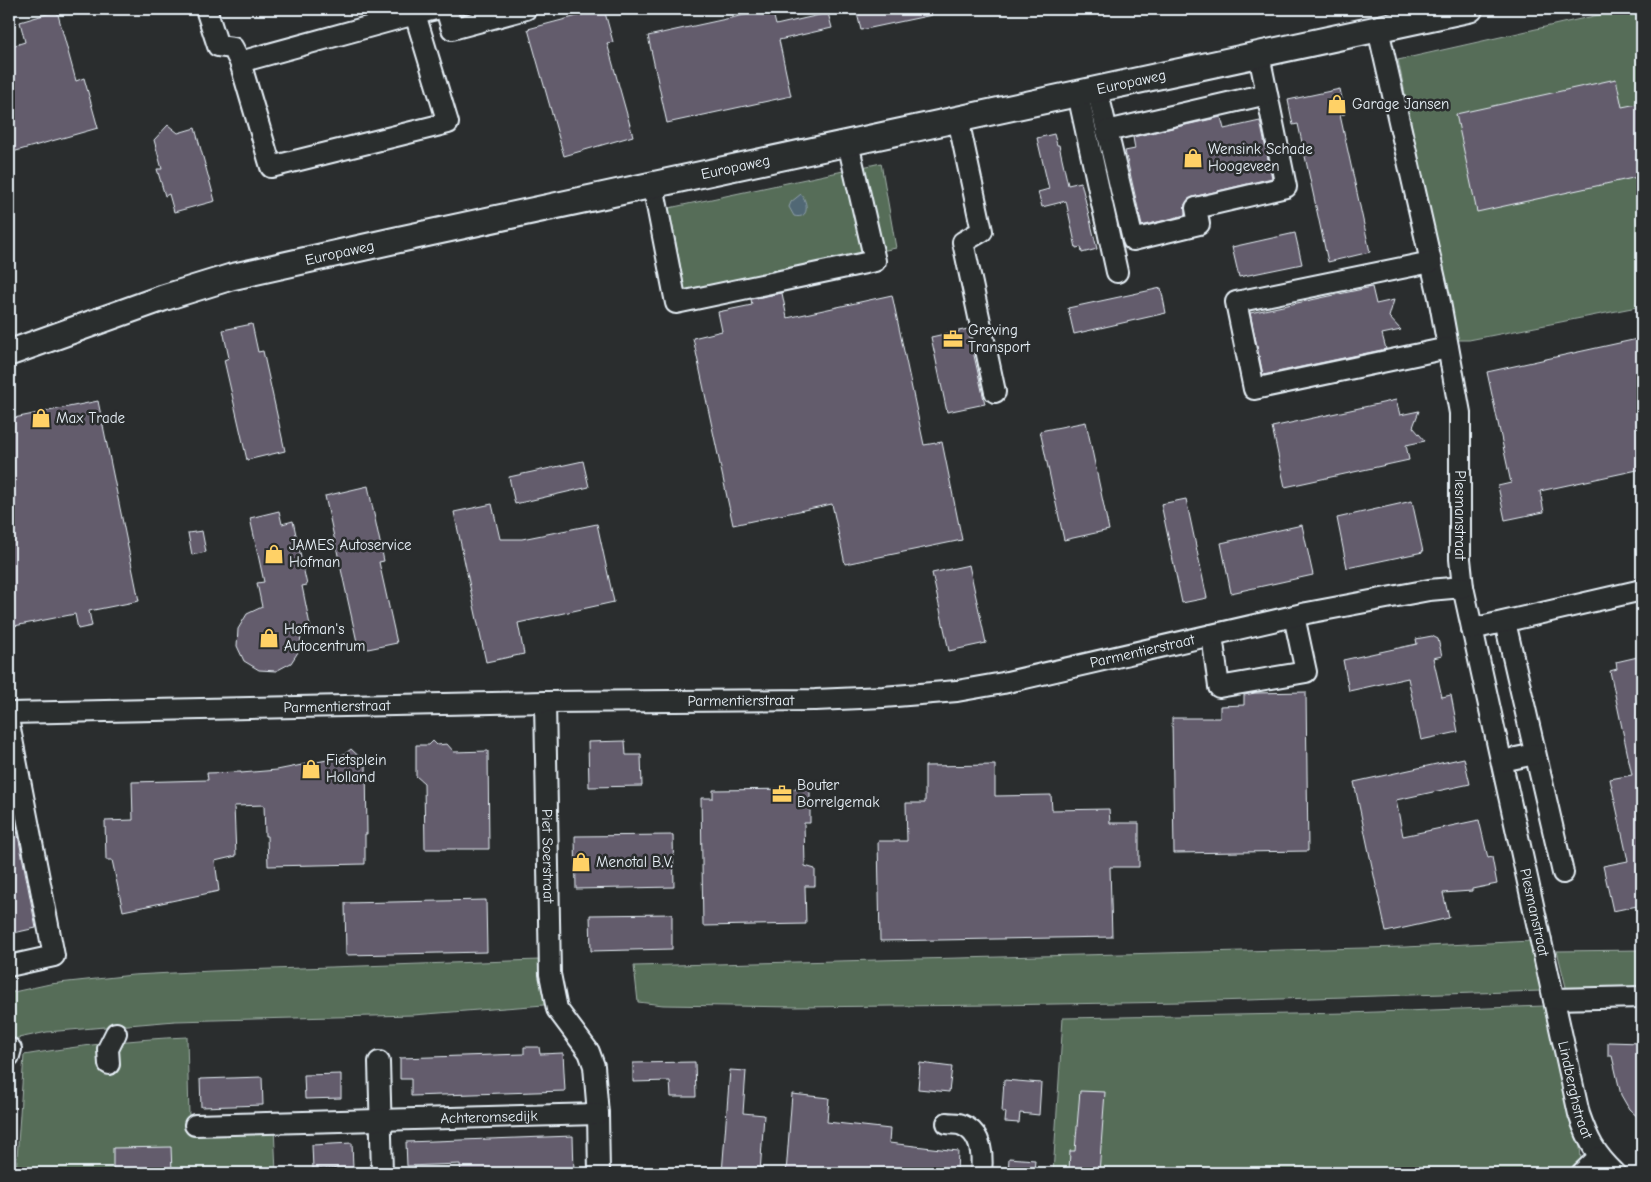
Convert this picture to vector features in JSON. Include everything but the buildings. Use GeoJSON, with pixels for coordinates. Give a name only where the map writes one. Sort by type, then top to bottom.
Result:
{"type":"FeatureCollection","features":[{"type":"Feature","properties":{"kind":"main road","name":"Europaweg"},"geometry":{"type":"LineString","coordinates":[[9,354],[154,302],[231,277],[1470,9]]}},
{"type":"Feature","properties":{"kind":"street"},"geometry":{"type":"LineString","coordinates":[[206,9],[218,46],[233,48],[240,62],[271,167],[448,123],[415,14]]}},
{"type":"Feature","properties":{"kind":"street"},"geometry":{"type":"LineString","coordinates":[[240,62],[436,9]]}},
{"type":"Feature","properties":{"kind":"street"},"geometry":{"type":"LineString","coordinates":[[446,9],[452,29],[526,9]]}},
{"type":"Feature","properties":{"kind":"street","name":"Plesmanstraat"},"geometry":{"type":"LineString","coordinates":[[1378,29],[1431,262],[1460,412],[1460,559],[1463,587],[1554,999]]}},
{"type":"Feature","properties":{"kind":"street"},"geometry":{"type":"LineString","coordinates":[[1088,92],[1107,131],[1133,240],[1199,224],[1196,208],[1286,188],[1259,55]]}},
{"type":"Feature","properties":{"kind":"street"},"geometry":{"type":"LineString","coordinates":[[1088,92],[1117,272]]}},
{"type":"Feature","properties":{"kind":"street"},"geometry":{"type":"LineString","coordinates":[[1107,131],[1267,94]]}},
{"type":"Feature","properties":{"kind":"street"},"geometry":{"type":"LineString","coordinates":[[958,119],[982,231],[963,242],[995,392]]}},
{"type":"Feature","properties":{"kind":"street"},"geometry":{"type":"LineString","coordinates":[[653,185],[676,303],[875,261],[848,143]]}},
{"type":"Feature","properties":{"kind":"street"},"geometry":{"type":"LineString","coordinates":[[1431,262],[1236,302],[1254,389],[1448,348]]}},
{"type":"Feature","properties":{"kind":"street","name":"Parmentierstraat"},"geometry":{"type":"LineString","coordinates":[[9,713],[31,711],[545,702],[815,700],[957,691],[1003,683],[1294,616],[1429,590],[1463,587]]}},
{"type":"Feature","properties":{"kind":"street"},"geometry":{"type":"LineString","coordinates":[[1472,629],[1642,590]]}},
{"type":"Feature","properties":{"kind":"street"},"geometry":{"type":"LineString","coordinates":[[1212,634],[1219,687],[1306,672],[1294,616]]}},
{"type":"Feature","properties":{"kind":"street"},"geometry":{"type":"LineString","coordinates":[[1505,622],[1563,873]]}},
{"type":"Feature","properties":{"kind":"street","name":"Piet Soerstraat"},"geometry":{"type":"LineString","coordinates":[[545,702],[550,974],[557,1009],[589,1052],[594,1066],[598,1114]]}},
{"type":"Feature","properties":{"kind":"street"},"geometry":{"type":"LineString","coordinates":[[9,724],[11,750],[54,956],[9,966]]}},
{"type":"Feature","properties":{"kind":"street"},"geometry":{"type":"LineString","coordinates":[[1502,761],[1535,754]]}},
{"type":"Feature","properties":{"kind":"street"},"geometry":{"type":"LineString","coordinates":[[1554,999],[1642,997]]}},
{"type":"Feature","properties":{"kind":"street","name":"Lindberghstraat"},"geometry":{"type":"LineString","coordinates":[[1554,999],[1579,1114],[1588,1138],[1599,1157],[1615,1173]]}},
{"type":"Feature","properties":{"kind":"street"},"geometry":{"type":"LineString","coordinates":[[109,1064],[108,1049],[116,1033]]}},
{"type":"Feature","properties":{"kind":"street"},"geometry":{"type":"LineString","coordinates":[[380,1062],[382,1173]]}},
{"type":"Feature","properties":{"kind":"street"},"geometry":{"type":"LineString","coordinates":[[598,1114],[599,1173]]}},
{"type":"Feature","properties":{"kind":"street","name":"Achteromsedijk"},"geometry":{"type":"LineString","coordinates":[[195,1125],[598,1114]]}},
{"type":"Feature","properties":{"kind":"street"},"geometry":{"type":"LineString","coordinates":[[947,1123],[962,1125],[974,1133],[981,1147],[981,1173]]}},
{"type":"Feature","properties":{"kind":"street"},"geometry":{"type":"LineString","coordinates":[[1582,1173],[1599,1157]]}},
{"type":"Feature","properties":{"kind":"green space"},"geometry":{"type":"Polygon","coordinates":[[[1625,9],[1642,9],[1642,306],[1469,340],[1456,340],[1398,60],[1625,9]]]}},
{"type":"Feature","properties":{"kind":"green space"},"geometry":{"type":"Polygon","coordinates":[[[881,163],[896,248],[685,290],[669,208],[881,163]]]}},
{"type":"Feature","properties":{"kind":"green space"},"geometry":{"type":"Polygon","coordinates":[[[1531,941],[1542,991],[1182,1002],[796,1007],[663,1005],[638,1002],[634,966],[1405,947],[1531,941]]]}},
{"type":"Feature","properties":{"kind":"green space"},"geometry":{"type":"Polygon","coordinates":[[[1642,950],[1642,989],[1567,991],[1557,951],[1642,950]]]}},
{"type":"Feature","properties":{"kind":"green space"},"geometry":{"type":"Polygon","coordinates":[[[540,960],[544,1005],[413,1015],[175,1021],[47,1032],[9,1040],[9,993],[50,984],[133,975],[212,971],[540,960]]]}},
{"type":"Feature","properties":{"kind":"green space"},"geometry":{"type":"Polygon","coordinates":[[[1544,1006],[1570,1120],[1580,1146],[1581,1159],[1577,1167],[1570,1173],[1053,1173],[1063,1018],[1348,1013],[1544,1006]]]}},
{"type":"Feature","properties":{"kind":"green space"},"geometry":{"type":"Polygon","coordinates":[[[187,1037],[189,1117],[193,1129],[274,1126],[276,1173],[16,1173],[24,1055],[105,1043],[187,1037]]]}},
{"type":"Feature","properties":{"kind":"water"},"geometry":{"type":"Polygon","coordinates":[[[801,194],[805,201],[806,210],[799,217],[794,216],[789,207],[791,202],[801,194]]]}},
{"type":"Feature","properties":{"kind":"place","name":"Garage Jansen"},"geometry":{"type":"Point","coordinates":[1337,104]}},
{"type":"Feature","properties":{"kind":"place","name":"Wensink Schade Hoogeveen"},"geometry":{"type":"Point","coordinates":[1193,158]}},
{"type":"Feature","properties":{"kind":"place","name":"Greving Transport"},"geometry":{"type":"Point","coordinates":[953,339]}},
{"type":"Feature","properties":{"kind":"place","name":"Max Trade"},"geometry":{"type":"Point","coordinates":[41,418]}},
{"type":"Feature","properties":{"kind":"place","name":"JAMES Autoservice Hofman"},"geometry":{"type":"Point","coordinates":[274,554]}},
{"type":"Feature","properties":{"kind":"place","name":"Hofman's Autocentrum"},"geometry":{"type":"Point","coordinates":[269,638]}},
{"type":"Feature","properties":{"kind":"place","name":"Fietsplein Holland"},"geometry":{"type":"Point","coordinates":[311,769]}},
{"type":"Feature","properties":{"kind":"place","name":"Bouter Borrelgemak"},"geometry":{"type":"Point","coordinates":[782,794]}},
{"type":"Feature","properties":{"kind":"place","name":"Menotal B.V."},"geometry":{"type":"Point","coordinates":[581,862]}}]}
